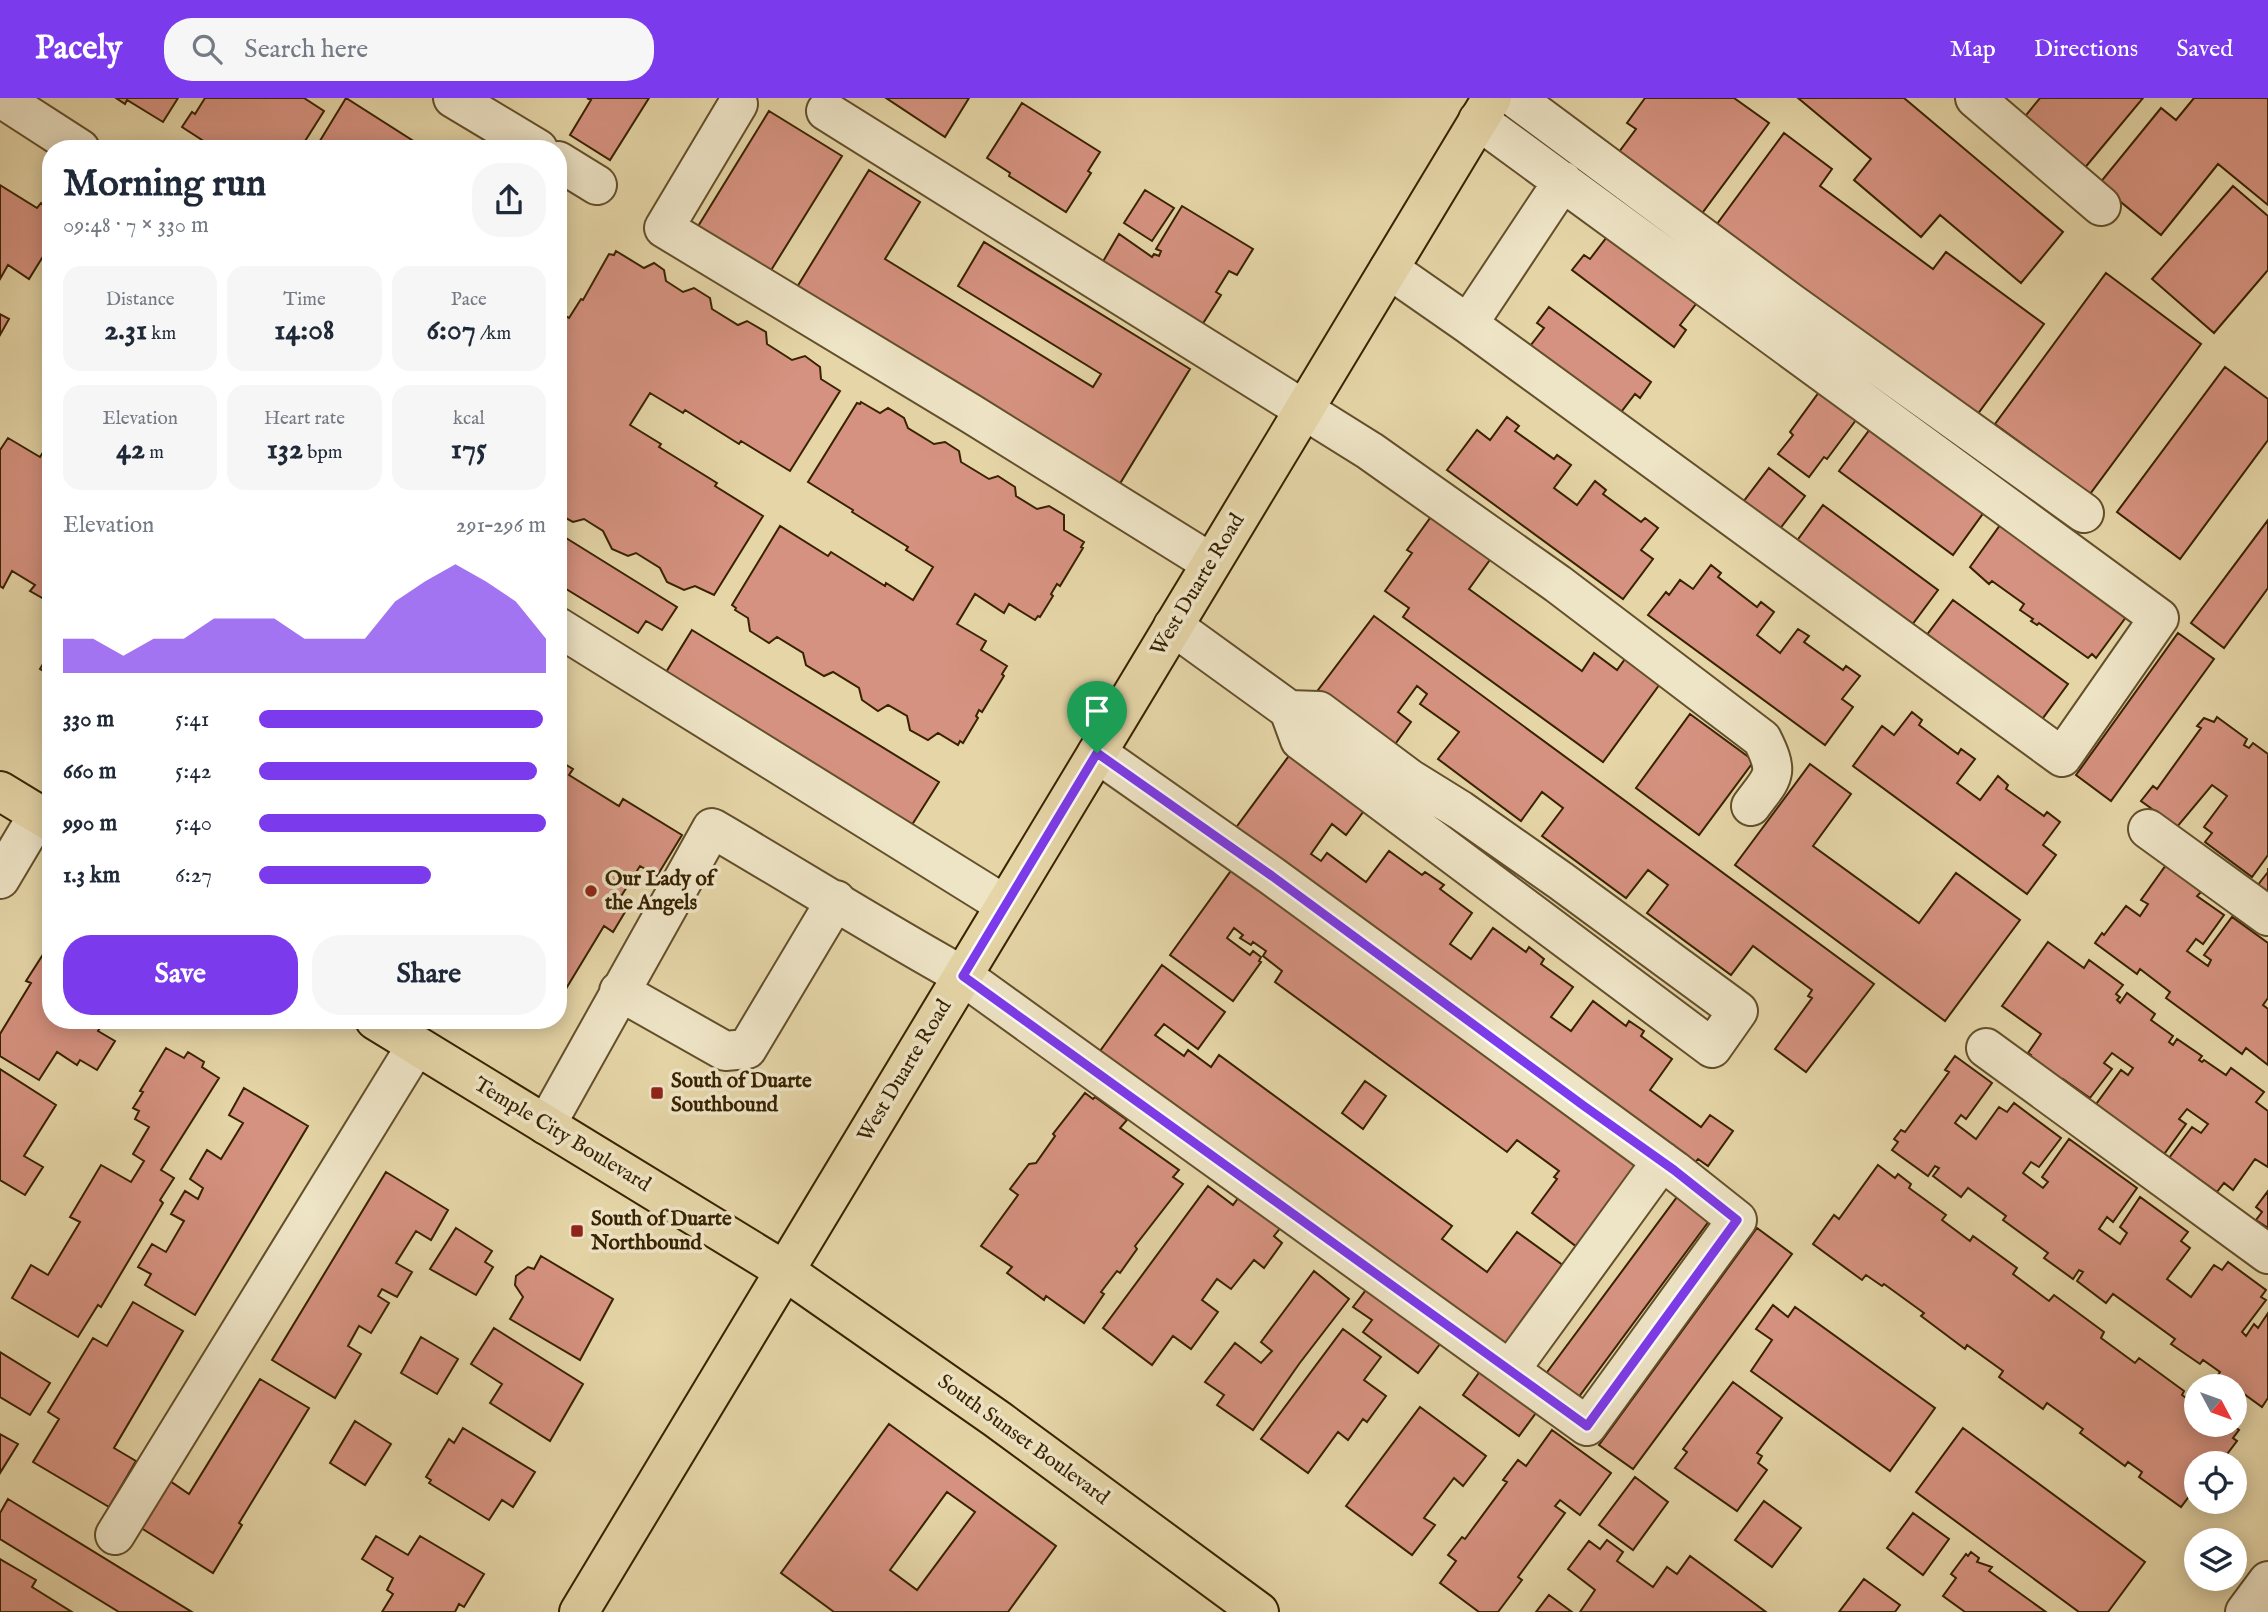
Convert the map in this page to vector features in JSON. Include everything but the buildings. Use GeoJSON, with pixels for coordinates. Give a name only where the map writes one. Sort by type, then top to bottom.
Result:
{"type":"FeatureCollection","features":[{"type":"Feature","properties":{"kind":"main road","name":"West Duarte Road"},"geometry":{"type":"LineString","coordinates":[[579,1612],[1485,109]]}},
{"type":"Feature","properties":{"kind":"main road"},"geometry":{"type":"LineString","coordinates":[[0,791],[42,817]]}},
{"type":"Feature","properties":{"kind":"main road","name":"Temple City Boulevard"},"geometry":{"type":"LineString","coordinates":[[389,1029],[785,1271]]}},
{"type":"Feature","properties":{"kind":"main road","name":"South Sunset Boulevard"},"geometry":{"type":"LineString","coordinates":[[785,1271],[996,1419],[1259,1612]]}},
{"type":"Feature","properties":{"kind":"street"},"geometry":{"type":"LineString","coordinates":[[1,98],[65,140]]}},
{"type":"Feature","properties":{"kind":"street"},"geometry":{"type":"LineString","coordinates":[[453,98],[523,140]]}},
{"type":"Feature","properties":{"kind":"street"},"geometry":{"type":"LineString","coordinates":[[1515,98],[1802,311],[2084,513]]}},
{"type":"Feature","properties":{"kind":"street"},"geometry":{"type":"LineString","coordinates":[[1975,98],[2101,206]]}},
{"type":"Feature","properties":{"kind":"street"},"geometry":{"type":"LineString","coordinates":[[738,104],[664,228],[981,420],[1211,564]]}},
{"type":"Feature","properties":{"kind":"street"},"geometry":{"type":"LineString","coordinates":[[1389,269],[2062,757],[2159,618],[1563,181],[1485,109]]}},
{"type":"Feature","properties":{"kind":"street"},"geometry":{"type":"LineString","coordinates":[[826,111],[1370,451],[1558,584],[1762,739],[1772,760],[1773,776],[1751,806]]}},
{"type":"Feature","properties":{"kind":"street"},"geometry":{"type":"LineString","coordinates":[[567,167],[597,185]]}},
{"type":"Feature","properties":{"kind":"street"},"geometry":{"type":"LineString","coordinates":[[1468,324],[1563,181]]}},
{"type":"Feature","properties":{"kind":"street"},"geometry":{"type":"LineString","coordinates":[[1173,626],[1289,710],[1300,740],[1712,1048],[1738,1011],[1561,881],[1460,810],[1410,779],[1319,711],[1289,710]]}},
{"type":"Feature","properties":{"kind":"street"},"geometry":{"type":"LineString","coordinates":[[567,633],[1006,905]]}},
{"type":"Feature","properties":{"kind":"street"},"geometry":{"type":"LineString","coordinates":[[546,1125],[712,828],[836,900],[891,936],[963,976],[1587,1426],[1737,1220],[1662,1161],[1272,876],[1097,753]]}},
{"type":"Feature","properties":{"kind":"street"},"geometry":{"type":"LineString","coordinates":[[0,880],[42,821]]}},
{"type":"Feature","properties":{"kind":"street"},"geometry":{"type":"LineString","coordinates":[[2148,829],[2268,916]]}},
{"type":"Feature","properties":{"kind":"street"},"geometry":{"type":"LineString","coordinates":[[619,991],[725,1051],[747,1049],[836,900]]}},
{"type":"Feature","properties":{"kind":"street"},"geometry":{"type":"LineString","coordinates":[[115,1535],[416,1046]]}},
{"type":"Feature","properties":{"kind":"street"},"geometry":{"type":"LineString","coordinates":[[1986,1048],[2268,1254]]}},
{"type":"Feature","properties":{"kind":"street"},"geometry":{"type":"LineString","coordinates":[[1510,1370],[1662,1161]]}},
{"type":"Feature","properties":{"kind":"street"},"geometry":{"type":"LineString","coordinates":[[2245,1612],[2268,1581]]}},
{"type":"Feature","properties":{"kind":"place","name":"Our Lady of the Angels"},"geometry":{"type":"Point","coordinates":[591,891]}},
{"type":"Feature","properties":{"kind":"place","name":"South of Duarte Southbound"},"geometry":{"type":"Point","coordinates":[657,1093]}},
{"type":"Feature","properties":{"kind":"place","name":"South of Duarte Northbound"},"geometry":{"type":"Point","coordinates":[577,1231]}},
{"type":"Feature","properties":{"kind":"route"},"geometry":{"type":"LineString","coordinates":[[1097,753],[1272,876],[1674,1170],[1737,1220],[1587,1426],[963,976],[1097,753]]}}]}
